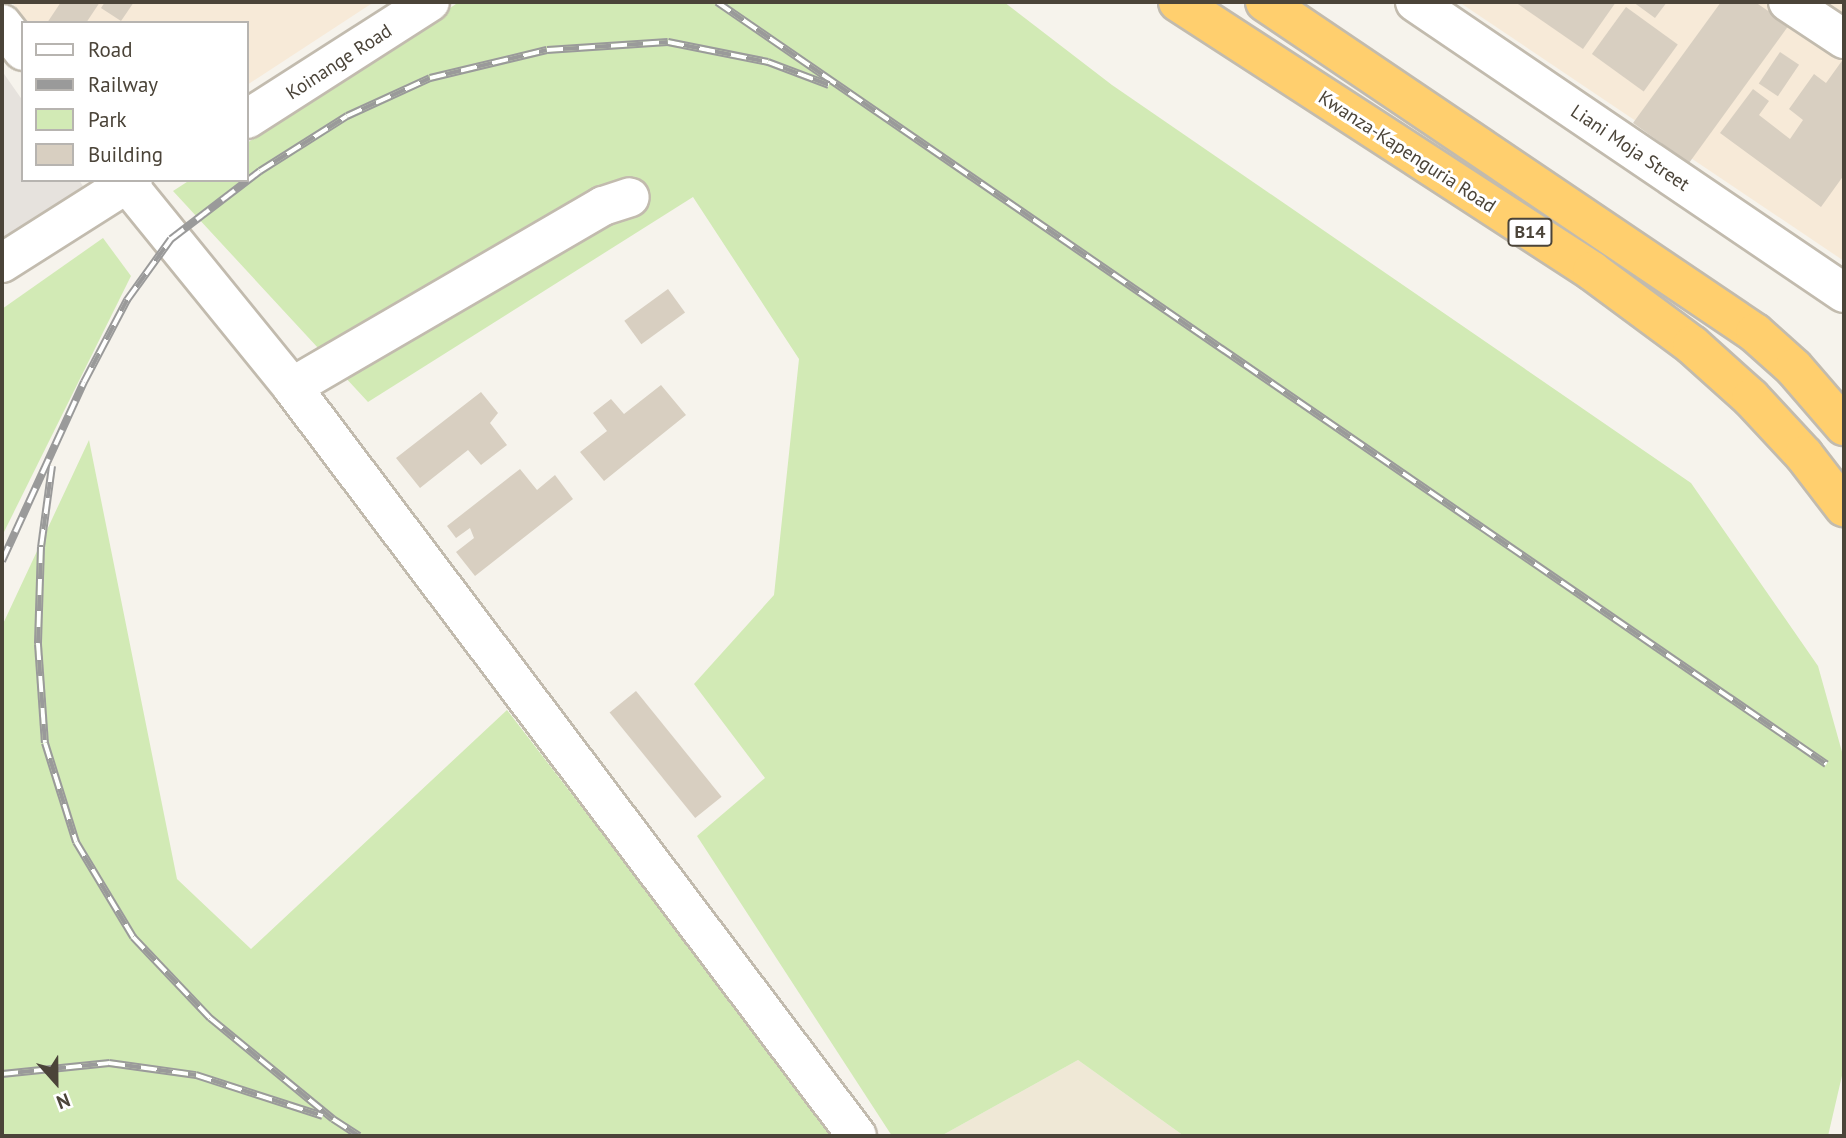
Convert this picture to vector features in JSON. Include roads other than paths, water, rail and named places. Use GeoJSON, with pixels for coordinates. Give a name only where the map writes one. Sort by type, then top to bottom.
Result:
{"type":"FeatureCollection","features":[{"type":"Feature","properties":{"kind":"highway","name":"Kwanza-Kapenguria Road"},"geometry":{"type":"LineString","coordinates":[[1178,2],[1592,271],[1692,345],[1751,398],[1804,455],[1844,508]]}},
{"type":"Feature","properties":{"kind":"highway","name":"B14"},"geometry":{"type":"LineString","coordinates":[[1265,2],[1755,333],[1794,369],[1844,426]]}},
{"type":"Feature","properties":{"kind":"street","name":"Koinange Road"},"geometry":{"type":"LineString","coordinates":[[248,118],[430,2]]}},
{"type":"Feature","properties":{"kind":"street","name":"Liani Moja Street"},"geometry":{"type":"LineString","coordinates":[[1415,2],[1844,293]]}},
{"type":"Feature","properties":{"kind":"street"},"geometry":{"type":"LineString","coordinates":[[1788,2],[1844,39]]}},
{"type":"Feature","properties":{"kind":"street"},"geometry":{"type":"LineString","coordinates":[[2,24],[21,48]]}},
{"type":"Feature","properties":{"kind":"street"},"geometry":{"type":"LineString","coordinates":[[2,263],[125,182]]}},
{"type":"Feature","properties":{"kind":"street"},"geometry":{"type":"LineString","coordinates":[[128,182],[292,387],[857,1136]]}},
{"type":"Feature","properties":{"kind":"street"},"geometry":{"type":"LineString","coordinates":[[292,387],[603,206],[630,197]]}},
{"type":"Feature","properties":{"kind":"railway"},"geometry":{"type":"LineString","coordinates":[[717,2],[1826,764]]}},
{"type":"Feature","properties":{"kind":"railway"},"geometry":{"type":"LineString","coordinates":[[248,180],[347,116],[430,78],[547,50],[668,42],[768,62],[829,85]]}},
{"type":"Feature","properties":{"kind":"railway"},"geometry":{"type":"LineString","coordinates":[[2,561],[84,382],[127,300],[171,239],[246,182]]}},
{"type":"Feature","properties":{"kind":"railway"},"geometry":{"type":"LineString","coordinates":[[52,466],[41,547],[38,644],[45,743],[76,842],[133,937],[210,1018],[333,1119],[359,1136]]}},
{"type":"Feature","properties":{"kind":"railway"},"geometry":{"type":"LineString","coordinates":[[2,1074],[109,1063],[196,1075],[323,1116]]}}]}
